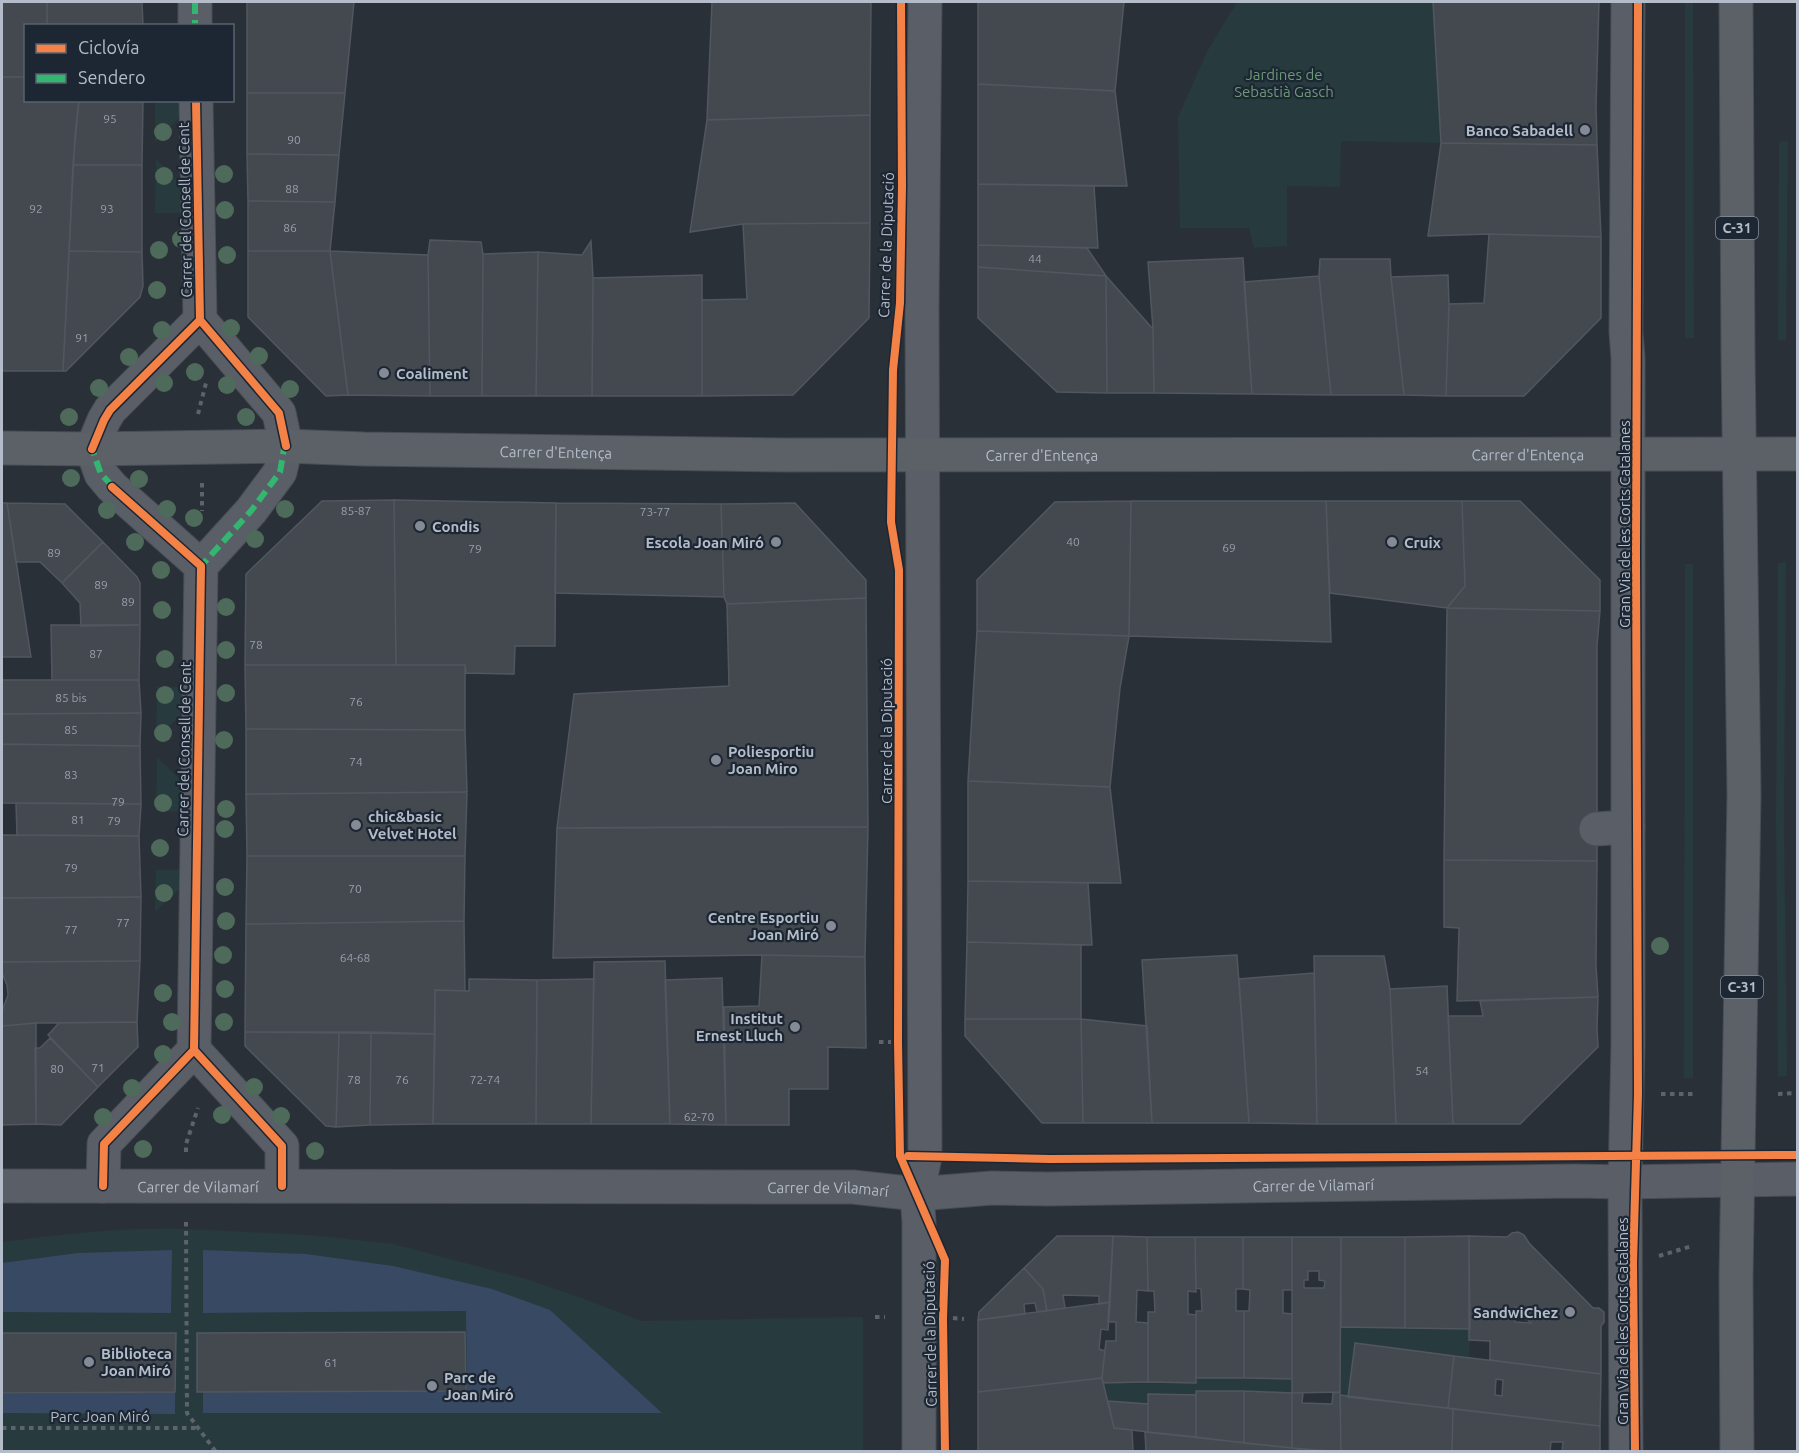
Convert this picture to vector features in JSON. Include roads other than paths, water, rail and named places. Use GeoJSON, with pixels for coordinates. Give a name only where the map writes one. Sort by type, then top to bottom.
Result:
{"type":"FeatureCollection","features":[{"type":"Feature","properties":{"kind":"main road","name":"C-31"},"geometry":{"type":"LineString","coordinates":[[1736,2],[1744,794],[1736,1278],[1737,1452]]}},
{"type":"Feature","properties":{"kind":"main road","name":"Carrer d'Entença"},"geometry":{"type":"LineString","coordinates":[[2,448],[92,450],[286,446],[924,456],[1797,454]]}},
{"type":"Feature","properties":{"kind":"street"},"geometry":{"type":"LineString","coordinates":[[195,2],[195,24]]}},
{"type":"Feature","properties":{"kind":"street","name":"Carrer de la Diputació"},"geometry":{"type":"LineString","coordinates":[[919,1452],[919,1222],[916,1194],[925,1157],[922,307],[925,2]]}},
{"type":"Feature","properties":{"kind":"street"},"geometry":{"type":"LineString","coordinates":[[1626,1452],[1628,2]]}},
{"type":"Feature","properties":{"kind":"street","name":"Carrer del Consell de Cent"},"geometry":{"type":"LineString","coordinates":[[196,102],[200,320]]}},
{"type":"Feature","properties":{"kind":"street"},"geometry":{"type":"LineString","coordinates":[[200,320],[279,413],[286,446],[280,472],[251,511],[201,566],[112,487],[101,474],[92,450],[110,410],[200,320]]}},
{"type":"Feature","properties":{"kind":"street","name":"Carrer del Consell de Cent"},"geometry":{"type":"LineString","coordinates":[[194,1050],[201,566]]}},
{"type":"Feature","properties":{"kind":"street"},"geometry":{"type":"LineString","coordinates":[[1596,829],[1628,827]]}},
{"type":"Feature","properties":{"kind":"street"},"geometry":{"type":"LineString","coordinates":[[103,1186],[104,1144],[194,1050],[282,1146],[282,1186]]}},
{"type":"Feature","properties":{"kind":"street","name":"Carrer de Vilamarí"},"geometry":{"type":"LineString","coordinates":[[2,1186],[853,1187],[916,1194],[992,1188],[1797,1179]]}},
{"type":"Feature","properties":{"kind":"water"},"geometry":{"type":"Polygon","coordinates":[[[172,1250],[171,1313],[2,1312],[2,1263],[78,1253],[172,1250]]]}},
{"type":"Feature","properties":{"kind":"water"},"geometry":{"type":"Polygon","coordinates":[[[203,1250],[306,1254],[393,1266],[492,1289],[550,1310],[662,1413],[203,1413],[203,1392],[467,1392],[466,1311],[203,1313],[203,1250]]]}},
{"type":"Feature","properties":{"kind":"water"},"geometry":{"type":"Polygon","coordinates":[[[175,1392],[175,1414],[2,1413],[2,1394],[175,1392]]]}},
{"type":"Feature","properties":{"kind":"place","name":"Banco Sabadell"},"geometry":{"type":"Point","coordinates":[1585,130]}},
{"type":"Feature","properties":{"kind":"place","name":"Coaliment"},"geometry":{"type":"Point","coordinates":[384,373]}},
{"type":"Feature","properties":{"kind":"place","name":"Condis"},"geometry":{"type":"Point","coordinates":[420,526]}},
{"type":"Feature","properties":{"kind":"place","name":"Escola Joan Miró"},"geometry":{"type":"Point","coordinates":[776,542]}},
{"type":"Feature","properties":{"kind":"place","name":"Cruix"},"geometry":{"type":"Point","coordinates":[1392,542]}},
{"type":"Feature","properties":{"kind":"place","name":"Poliesportiu Joan Miro"},"geometry":{"type":"Point","coordinates":[716,760]}},
{"type":"Feature","properties":{"kind":"place","name":"chic&basic Velvet Hotel"},"geometry":{"type":"Point","coordinates":[356,825]}},
{"type":"Feature","properties":{"kind":"place","name":"Centre Esportiu Joan Miró"},"geometry":{"type":"Point","coordinates":[831,926]}},
{"type":"Feature","properties":{"kind":"place","name":"Institut Ernest Lluch"},"geometry":{"type":"Point","coordinates":[795,1027]}},
{"type":"Feature","properties":{"kind":"place","name":"SandwiChez"},"geometry":{"type":"Point","coordinates":[1570,1312]}},
{"type":"Feature","properties":{"kind":"place","name":"Biblioteca Joan Miró"},"geometry":{"type":"Point","coordinates":[89,1362]}},
{"type":"Feature","properties":{"kind":"place","name":"Parc de Joan Miró"},"geometry":{"type":"Point","coordinates":[432,1386]}},
{"type":"Feature","properties":{"kind":"park label","name":"Jardines de Sebastià Gasch"},"geometry":{"type":"Point","coordinates":[1284,82]}}]}
